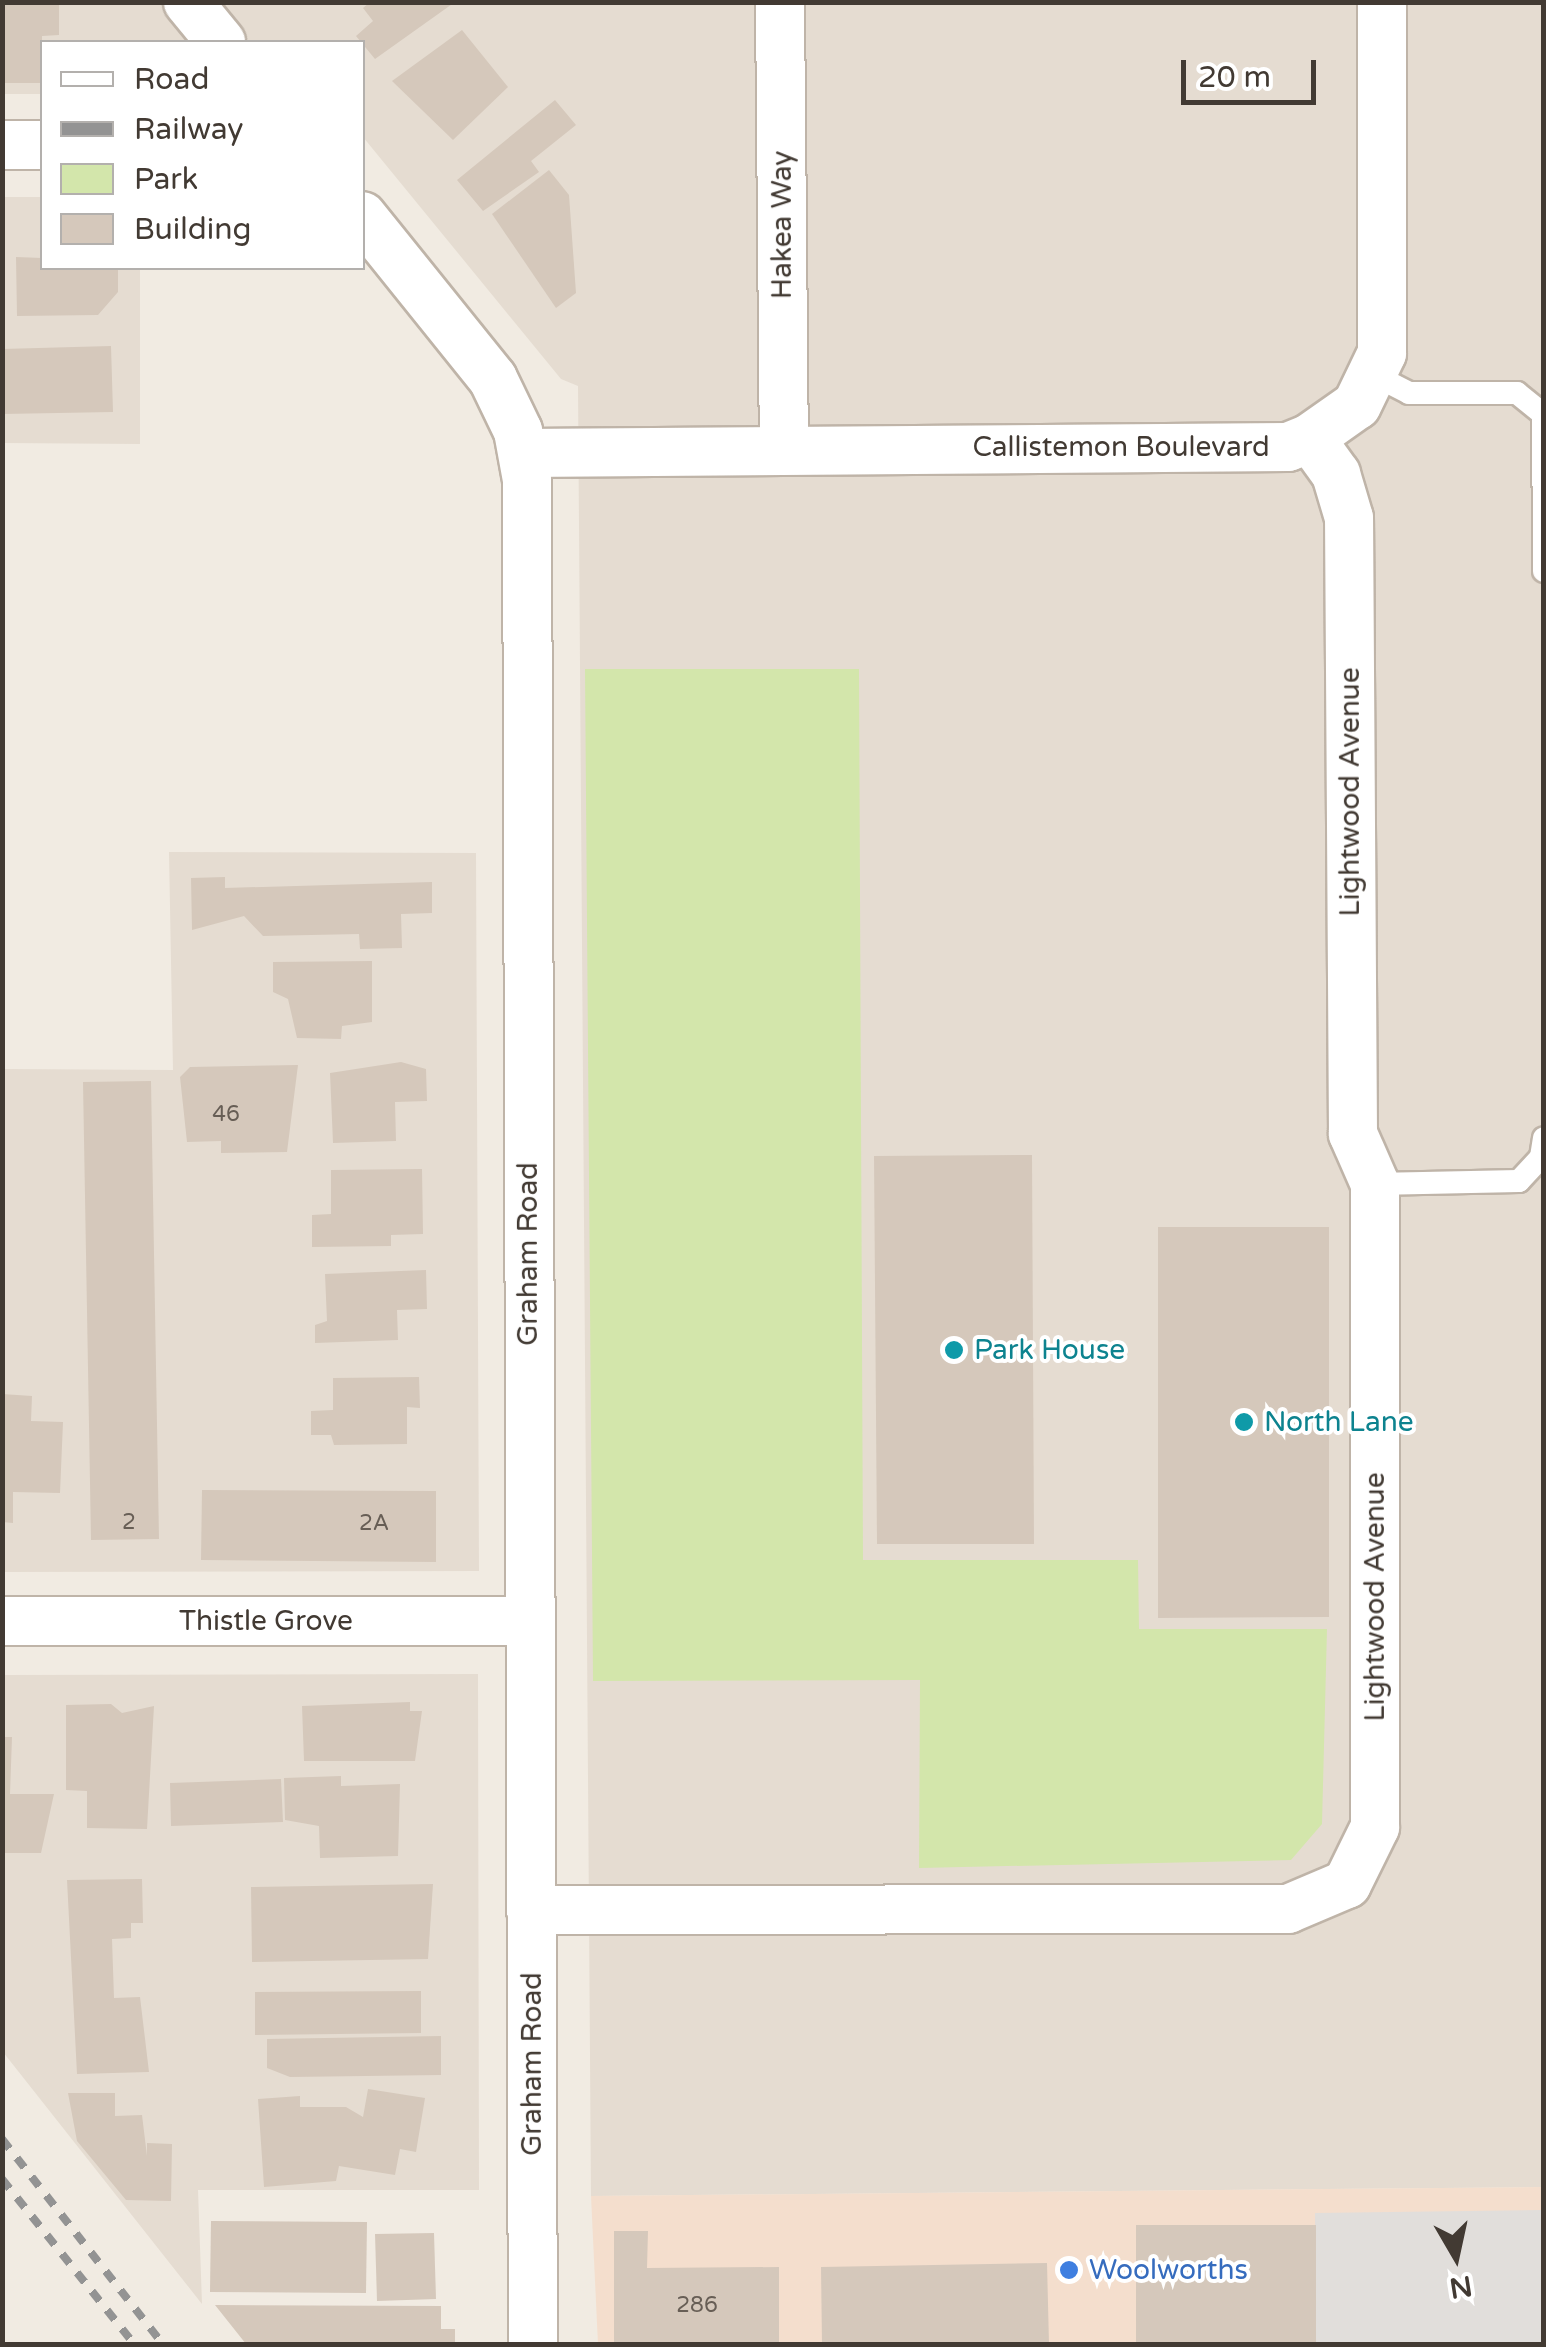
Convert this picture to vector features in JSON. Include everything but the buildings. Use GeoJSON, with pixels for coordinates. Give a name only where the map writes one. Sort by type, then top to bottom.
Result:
{"type":"FeatureCollection","features":[{"type":"Feature","properties":{"kind":"street"},"geometry":{"type":"LineString","coordinates":[[188,2],[219,40]]}},
{"type":"Feature","properties":{"kind":"street","name":"Hakea Way"},"geometry":{"type":"LineString","coordinates":[[780,2],[784,448]]}},
{"type":"Feature","properties":{"kind":"street","name":"Callistemon Boulevard"},"geometry":{"type":"LineString","coordinates":[[524,453],[1288,447],[1310,438],[1356,405],[1382,353],[1382,2]]}},
{"type":"Feature","properties":{"kind":"street"},"geometry":{"type":"LineString","coordinates":[[2,145],[40,146]]}},
{"type":"Feature","properties":{"kind":"street","name":"Graham Road"},"geometry":{"type":"LineString","coordinates":[[365,220],[493,379],[524,453],[533,2344]]}},
{"type":"Feature","properties":{"kind":"street","name":"Lightwood Avenue"},"geometry":{"type":"LineString","coordinates":[[531,1910],[1288,1910],[1346,1884],[1376,1827],[1375,1184],[1353,1134],[1349,518],[1336,474],[1310,438]]}},
{"type":"Feature","properties":{"kind":"street","name":"Thistle Grove"},"geometry":{"type":"LineString","coordinates":[[2,1620],[529,1622]]}},
{"type":"Feature","properties":{"kind":"lane"},"geometry":{"type":"LineString","coordinates":[[1374,375],[1408,393],[1517,393],[1543,414],[1544,571]]}},
{"type":"Feature","properties":{"kind":"lane"},"geometry":{"type":"LineString","coordinates":[[1375,1184],[1519,1180],[1541,1157],[1544,1138]]}},
{"type":"Feature","properties":{"kind":"shaded area"},"geometry":{"type":"Polygon","coordinates":[[[3,3],[1543,3],[1543,2187],[591,2196],[578,386],[561,379],[365,139],[365,40],[40,40],[40,94],[3,94],[3,3]]]}},
{"type":"Feature","properties":{"kind":"shaded area"},"geometry":{"type":"Polygon","coordinates":[[[3,197],[40,197],[40,270],[140,270],[140,444],[3,443],[3,197]]]}},
{"type":"Feature","properties":{"kind":"shaded area"},"geometry":{"type":"Polygon","coordinates":[[[169,852],[476,853],[479,1571],[3,1572],[3,1069],[173,1070],[169,852]]]}},
{"type":"Feature","properties":{"kind":"shaded area"},"geometry":{"type":"Polygon","coordinates":[[[478,1674],[479,2190],[198,2190],[202,2304],[3,2052],[3,1675],[478,1674]]]}},
{"type":"Feature","properties":{"kind":"shaded area","name":"Woolworths"},"geometry":{"type":"Polygon","coordinates":[[[1543,2187],[1543,2344],[598,2344],[591,2196],[1543,2187]]]}},
{"type":"Feature","properties":{"kind":"shaded area"},"geometry":{"type":"Polygon","coordinates":[[[1543,2210],[1543,2344],[1316,2344],[1315,2213],[1543,2210]]]}},
{"type":"Feature","properties":{"kind":"green space"},"geometry":{"type":"Polygon","coordinates":[[[585,669],[859,669],[863,1560],[1138,1560],[1139,1629],[1327,1629],[1322,1824],[1291,1860],[919,1868],[920,1680],[593,1681],[585,669]]]}},
{"type":"Feature","properties":{"kind":"railway"},"geometry":{"type":"LineString","coordinates":[[2,2139],[163,2344]]}},
{"type":"Feature","properties":{"kind":"railway"},"geometry":{"type":"LineString","coordinates":[[2,2179],[134,2344]]}},
{"type":"Feature","properties":{"kind":"place","name":"Park House"},"geometry":{"type":"Point","coordinates":[954,1350]}},
{"type":"Feature","properties":{"kind":"place","name":"North Lane"},"geometry":{"type":"Point","coordinates":[1244,1422]}},
{"type":"Feature","properties":{"kind":"place","name":"Woolworths"},"geometry":{"type":"Point","coordinates":[1069,2270]}}]}
